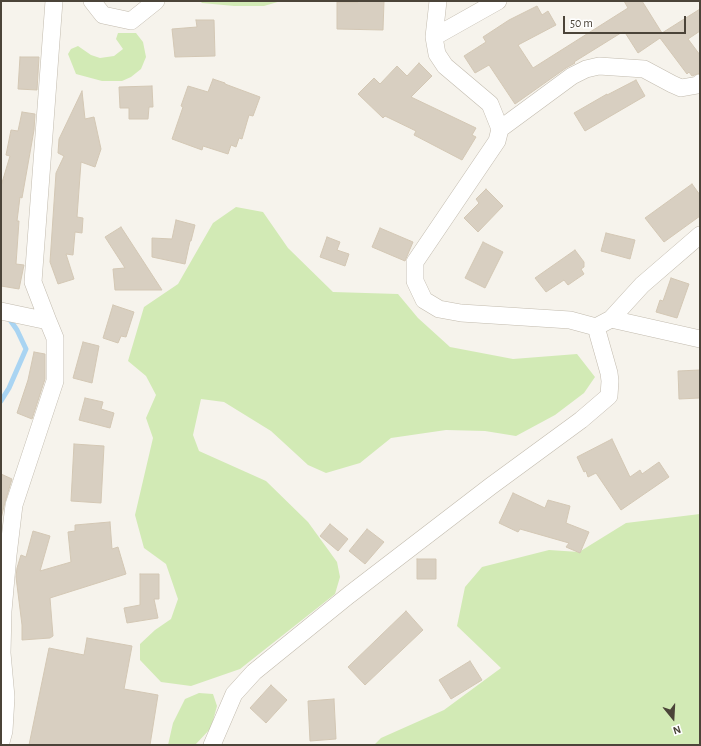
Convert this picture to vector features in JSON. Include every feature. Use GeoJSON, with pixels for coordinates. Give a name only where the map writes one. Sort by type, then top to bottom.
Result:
{"type":"FeatureCollection","features":[{"type":"Feature","properties":{"kind":"street"},"geometry":{"type":"LineString","coordinates":[[1,742],[4,731],[6,697],[2,653],[2,611],[14,505],[55,381],[55,338],[33,282],[54,1]]}},
{"type":"Feature","properties":{"kind":"street"},"geometry":{"type":"LineString","coordinates":[[92,1],[103,15],[131,21],[156,1]]}},
{"type":"Feature","properties":{"kind":"street"},"geometry":{"type":"LineString","coordinates":[[438,1],[434,37],[437,54],[445,66],[490,104],[500,129],[497,141],[415,262],[415,281],[424,300],[439,309],[461,313],[570,320],[596,327],[611,319],[642,285],[700,236]]}},
{"type":"Feature","properties":{"kind":"street"},"geometry":{"type":"LineString","coordinates":[[434,37],[498,1]]}},
{"type":"Feature","properties":{"kind":"street"},"geometry":{"type":"LineString","coordinates":[[500,129],[572,76],[586,69],[599,66],[644,69],[681,88],[700,83]]}},
{"type":"Feature","properties":{"kind":"street"},"geometry":{"type":"LineString","coordinates":[[1,311],[48,321]]}},
{"type":"Feature","properties":{"kind":"street"},"geometry":{"type":"LineString","coordinates":[[611,319],[700,339]]}},
{"type":"Feature","properties":{"kind":"street"},"geometry":{"type":"LineString","coordinates":[[212,745],[234,694],[254,672],[348,595],[491,486],[581,420],[609,396],[609,373],[596,327]]}},
{"type":"Feature","properties":{"kind":"green space"},"geometry":{"type":"Polygon","coordinates":[[[200,1],[281,1],[264,6],[234,6],[202,3],[200,1]]]}},
{"type":"Feature","properties":{"kind":"green space"},"geometry":{"type":"Polygon","coordinates":[[[118,33],[136,33],[143,42],[146,57],[141,69],[131,77],[122,81],[102,81],[76,74],[68,54],[71,49],[78,46],[91,55],[100,58],[114,56],[123,49],[116,39],[118,33]]]}},
{"type":"Feature","properties":{"kind":"green space"},"geometry":{"type":"Polygon","coordinates":[[[236,207],[263,212],[288,248],[333,292],[398,294],[418,318],[450,347],[513,359],[577,354],[595,377],[584,393],[555,415],[516,436],[485,431],[446,430],[391,438],[360,463],[326,473],[308,465],[271,431],[224,402],[201,399],[193,435],[199,451],[266,481],[308,522],[337,562],[340,577],[335,594],[240,669],[191,686],[161,682],[140,660],[140,644],[155,630],[171,619],[178,599],[166,564],[144,548],[135,515],[153,438],[146,418],[156,395],[146,376],[128,361],[144,307],[178,284],[213,223],[236,207]]]}},
{"type":"Feature","properties":{"kind":"green space"},"geometry":{"type":"Polygon","coordinates":[[[700,514],[700,745],[374,745],[381,738],[444,710],[501,668],[457,626],[465,587],[482,567],[549,550],[579,552],[626,523],[700,514]]]}},
{"type":"Feature","properties":{"kind":"green space"},"geometry":{"type":"Polygon","coordinates":[[[199,693],[213,694],[217,706],[211,728],[195,745],[168,745],[173,723],[185,699],[199,693]]]}},
{"type":"Feature","properties":{"kind":"building"},"geometry":{"type":"Polygon","coordinates":[[[384,1],[383,30],[337,29],[337,2],[384,1]]]}},
{"type":"Feature","properties":{"kind":"building"},"geometry":{"type":"Polygon","coordinates":[[[624,1],[642,1],[662,33],[700,9],[700,31],[688,39],[700,55],[700,73],[692,76],[689,72],[687,74],[660,38],[638,53],[624,31],[574,62],[575,63],[515,104],[489,65],[475,73],[464,56],[486,42],[483,37],[509,20],[537,6],[542,15],[548,11],[556,25],[518,45],[533,68],[628,8],[624,1]]]}},
{"type":"Feature","properties":{"kind":"building"},"geometry":{"type":"Polygon","coordinates":[[[196,20],[214,20],[215,56],[175,57],[172,29],[197,27],[196,20]]]}},
{"type":"Feature","properties":{"kind":"building"},"geometry":{"type":"Polygon","coordinates":[[[20,57],[39,57],[37,90],[18,89],[20,57]]]}},
{"type":"Feature","properties":{"kind":"building"},"geometry":{"type":"Polygon","coordinates":[[[419,63],[432,76],[411,97],[476,128],[472,135],[476,137],[462,160],[414,135],[416,131],[385,116],[383,118],[358,94],[374,78],[380,84],[397,66],[407,76],[419,63]]]}},
{"type":"Feature","properties":{"kind":"building"},"geometry":{"type":"Polygon","coordinates":[[[213,79],[260,97],[253,116],[249,115],[242,139],[239,138],[236,147],[231,145],[228,154],[203,146],[202,150],[172,139],[183,107],[181,106],[188,86],[208,92],[213,79]]]}},
{"type":"Feature","properties":{"kind":"building"},"geometry":{"type":"Polygon","coordinates":[[[636,80],[645,96],[585,131],[574,113],[607,94],[636,80]]]}},
{"type":"Feature","properties":{"kind":"building"},"geometry":{"type":"Polygon","coordinates":[[[152,86],[153,107],[149,107],[148,119],[129,119],[129,108],[120,108],[119,87],[152,86]]]}},
{"type":"Feature","properties":{"kind":"building"},"geometry":{"type":"Polygon","coordinates":[[[82,91],[85,119],[94,117],[101,149],[95,167],[81,162],[77,217],[83,218],[82,233],[75,232],[73,255],[66,254],[74,279],[58,284],[50,262],[56,173],[64,156],[58,153],[59,139],[82,91]]]}},
{"type":"Feature","properties":{"kind":"building"},"geometry":{"type":"Polygon","coordinates":[[[22,112],[35,114],[34,130],[22,198],[20,197],[17,221],[19,221],[16,264],[24,265],[19,289],[1,286],[1,186],[10,156],[6,155],[11,130],[18,131],[22,112]]]}},
{"type":"Feature","properties":{"kind":"building"},"geometry":{"type":"Polygon","coordinates":[[[692,184],[700,195],[700,216],[664,242],[645,218],[692,184]]]}},
{"type":"Feature","properties":{"kind":"building"},"geometry":{"type":"Polygon","coordinates":[[[486,189],[503,206],[478,232],[464,218],[479,203],[476,199],[486,189]]]}},
{"type":"Feature","properties":{"kind":"building"},"geometry":{"type":"Polygon","coordinates":[[[176,220],[195,225],[185,264],[152,257],[152,238],[172,239],[176,220]]]}},
{"type":"Feature","properties":{"kind":"building"},"geometry":{"type":"Polygon","coordinates":[[[121,227],[162,290],[115,290],[113,269],[125,268],[105,237],[121,227]]]}},
{"type":"Feature","properties":{"kind":"building"},"geometry":{"type":"Polygon","coordinates":[[[380,228],[413,242],[405,261],[372,247],[380,228]]]}},
{"type":"Feature","properties":{"kind":"building"},"geometry":{"type":"Polygon","coordinates":[[[606,233],[635,240],[630,259],[601,251],[606,233]]]}},
{"type":"Feature","properties":{"kind":"building"},"geometry":{"type":"Polygon","coordinates":[[[327,237],[340,242],[337,250],[349,254],[345,266],[320,257],[327,237]]]}},
{"type":"Feature","properties":{"kind":"building"},"geometry":{"type":"Polygon","coordinates":[[[483,242],[503,252],[485,288],[465,278],[483,242]]]}},
{"type":"Feature","properties":{"kind":"building"},"geometry":{"type":"Polygon","coordinates":[[[575,250],[584,262],[584,267],[581,269],[584,274],[568,285],[564,280],[546,292],[535,278],[575,250]]]}},
{"type":"Feature","properties":{"kind":"building"},"geometry":{"type":"Polygon","coordinates":[[[671,278],[689,284],[677,318],[656,312],[660,300],[663,301],[671,278]]]}},
{"type":"Feature","properties":{"kind":"building"},"geometry":{"type":"Polygon","coordinates":[[[113,305],[134,312],[126,337],[121,336],[118,343],[103,338],[113,305]]]}},
{"type":"Feature","properties":{"kind":"building"},"geometry":{"type":"Polygon","coordinates":[[[83,342],[99,346],[92,383],[73,378],[83,342]]]}},
{"type":"Feature","properties":{"kind":"building"},"geometry":{"type":"Polygon","coordinates":[[[34,352],[45,354],[45,379],[32,419],[17,413],[28,380],[34,352]]]}},
{"type":"Feature","properties":{"kind":"building"},"geometry":{"type":"Polygon","coordinates":[[[700,370],[700,398],[679,399],[678,371],[700,370]]]}},
{"type":"Feature","properties":{"kind":"building"},"geometry":{"type":"Polygon","coordinates":[[[85,398],[103,402],[101,409],[114,413],[110,428],[79,420],[85,398]]]}},
{"type":"Feature","properties":{"kind":"building"},"geometry":{"type":"Polygon","coordinates":[[[612,439],[630,477],[640,470],[642,474],[659,462],[669,477],[621,510],[596,473],[588,477],[577,457],[612,439]]]}},
{"type":"Feature","properties":{"kind":"building"},"geometry":{"type":"Polygon","coordinates":[[[74,444],[104,446],[101,503],[71,501],[74,444]]]}},
{"type":"Feature","properties":{"kind":"building"},"geometry":{"type":"Polygon","coordinates":[[[1,474],[12,479],[1,519],[1,474]]]}},
{"type":"Feature","properties":{"kind":"building"},"geometry":{"type":"Polygon","coordinates":[[[513,493],[545,508],[548,500],[570,506],[566,523],[589,532],[580,553],[566,547],[569,543],[520,529],[518,532],[499,523],[513,493]]]}},
{"type":"Feature","properties":{"kind":"building"},"geometry":{"type":"Polygon","coordinates":[[[110,522],[112,549],[118,547],[126,574],[50,598],[53,636],[50,638],[22,640],[22,625],[16,577],[21,555],[26,557],[33,531],[50,536],[40,571],[71,562],[68,532],[75,531],[75,525],[110,522]]]}},
{"type":"Feature","properties":{"kind":"building"},"geometry":{"type":"Polygon","coordinates":[[[330,524],[348,539],[338,551],[320,536],[330,524]]]}},
{"type":"Feature","properties":{"kind":"building"},"geometry":{"type":"Polygon","coordinates":[[[367,529],[384,542],[365,564],[349,551],[367,529]]]}},
{"type":"Feature","properties":{"kind":"building"},"geometry":{"type":"Polygon","coordinates":[[[417,559],[436,559],[436,579],[417,579],[417,559]]]}},
{"type":"Feature","properties":{"kind":"building"},"geometry":{"type":"Polygon","coordinates":[[[140,574],[159,574],[159,599],[154,599],[158,618],[127,623],[124,608],[140,605],[140,574]]]}},
{"type":"Feature","properties":{"kind":"building"},"geometry":{"type":"Polygon","coordinates":[[[406,611],[423,630],[365,685],[348,667],[406,611]]]}},
{"type":"Feature","properties":{"kind":"building"},"geometry":{"type":"Polygon","coordinates":[[[87,638],[132,646],[124,689],[158,695],[150,745],[29,745],[49,648],[84,655],[87,638]]]}},
{"type":"Feature","properties":{"kind":"building"},"geometry":{"type":"Polygon","coordinates":[[[470,661],[482,680],[451,699],[439,680],[470,661]]]}},
{"type":"Feature","properties":{"kind":"building"},"geometry":{"type":"Polygon","coordinates":[[[271,685],[287,700],[266,723],[250,708],[271,685]]]}},
{"type":"Feature","properties":{"kind":"building"},"geometry":{"type":"Polygon","coordinates":[[[334,699],[336,739],[310,741],[308,701],[334,699]]]}},
{"type":"Feature","properties":{"kind":"waterway"},"geometry":{"type":"LineString","coordinates":[[1,401],[9,388],[26,349],[17,330],[8,317]]}}]}
